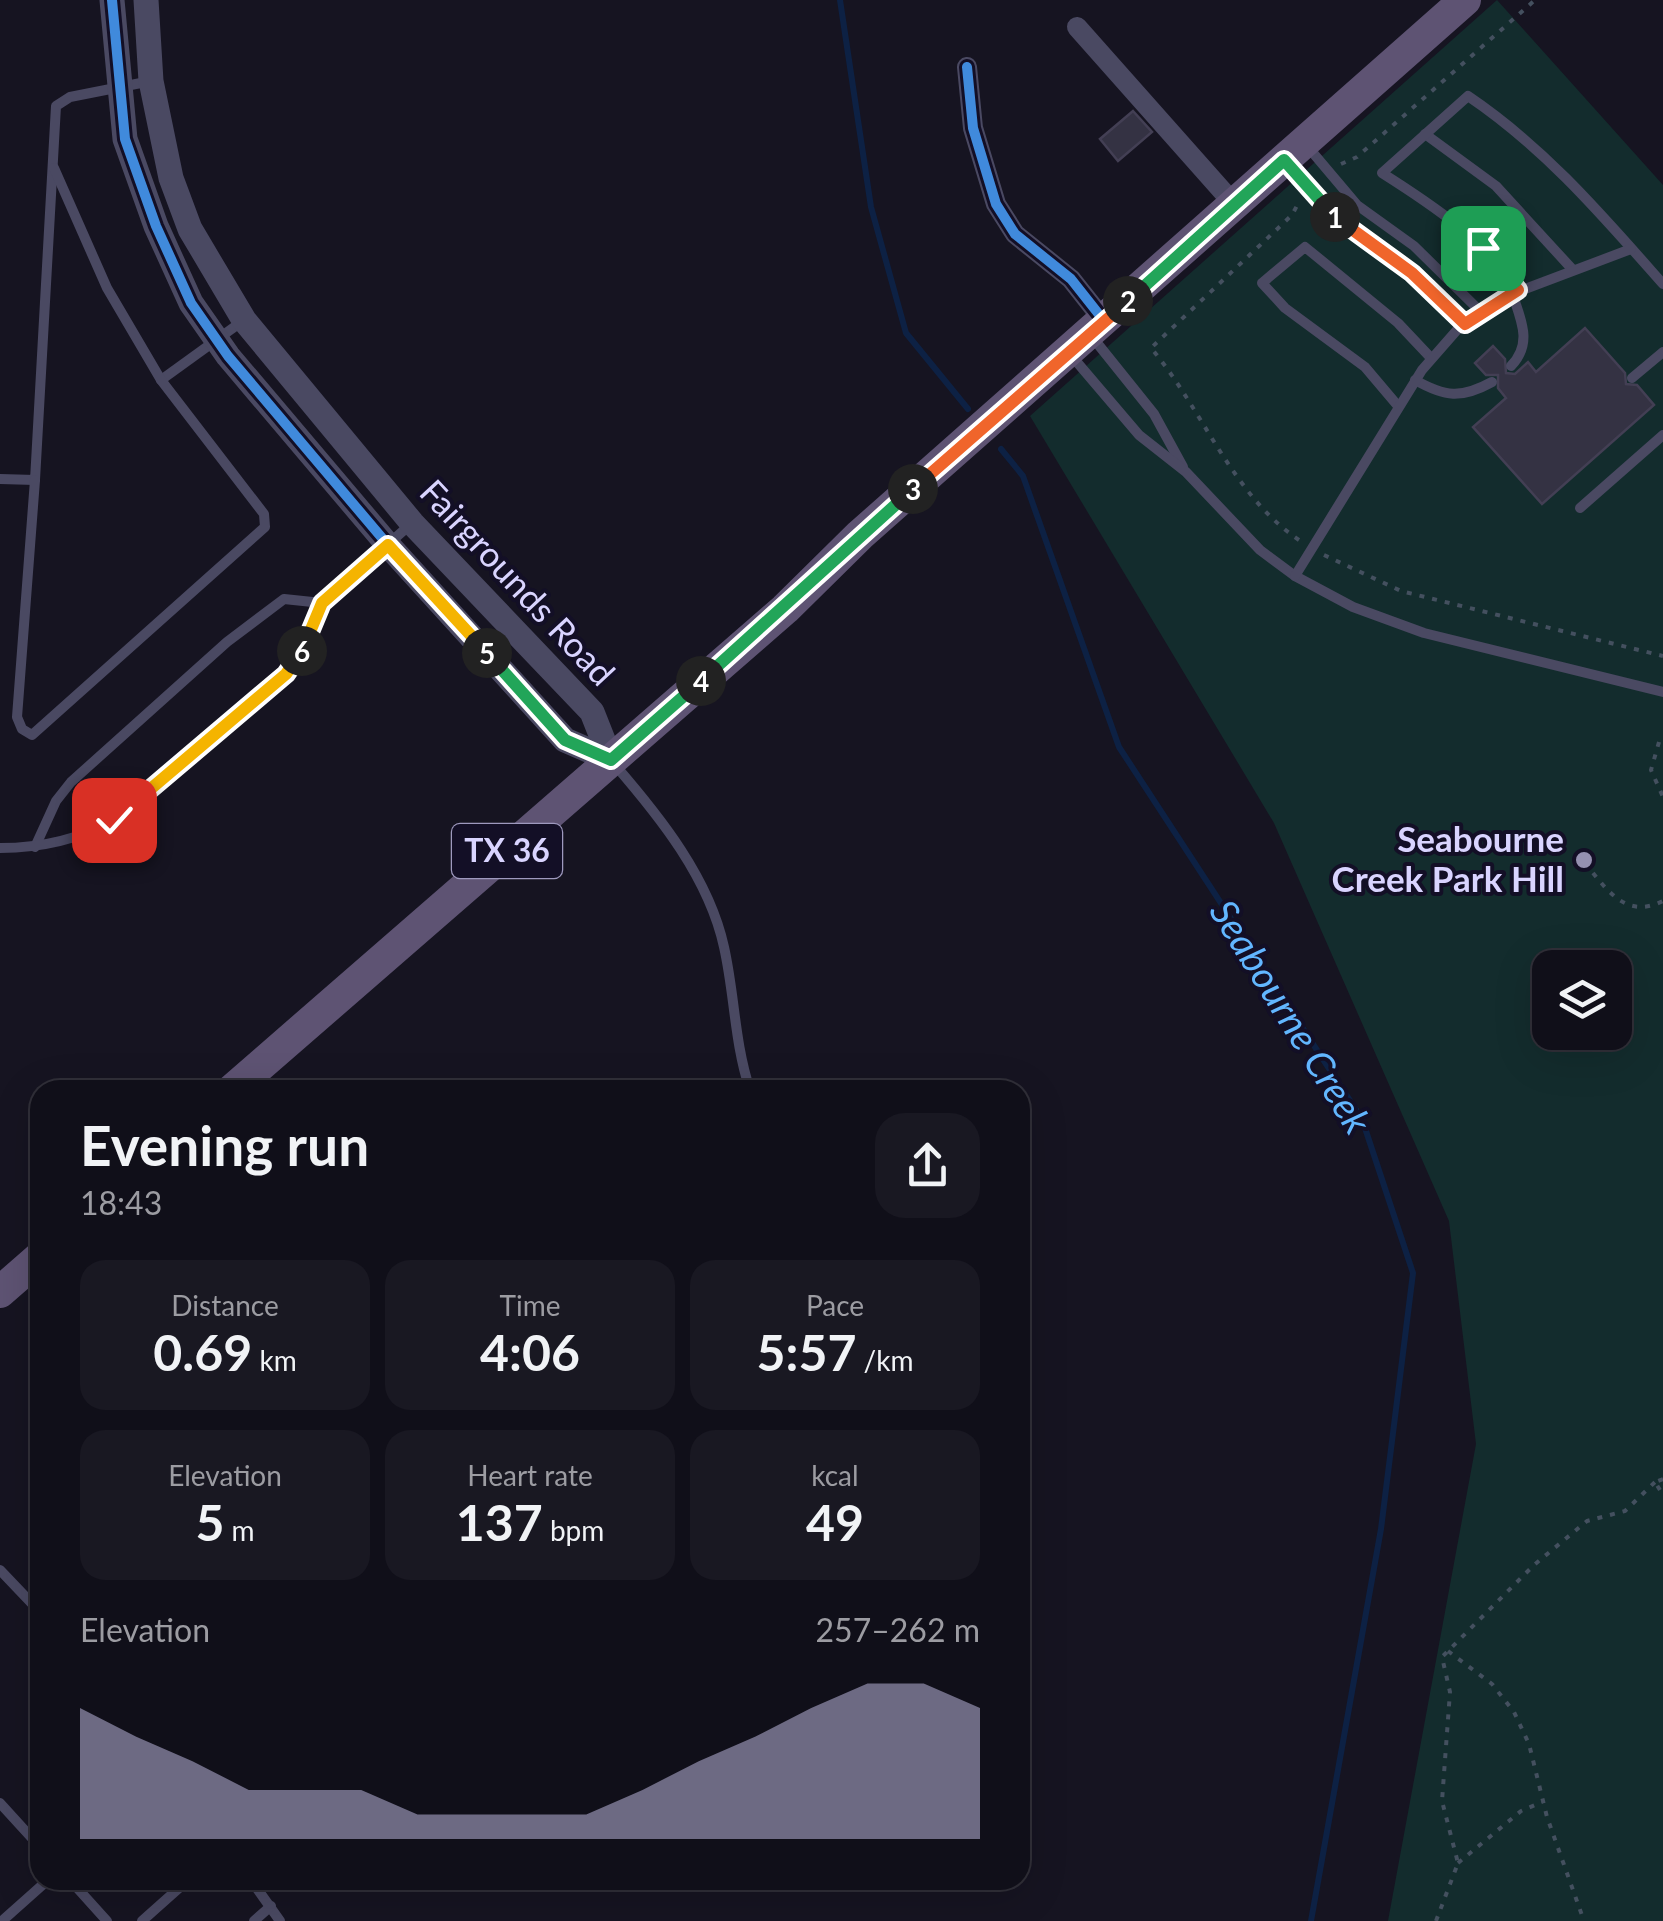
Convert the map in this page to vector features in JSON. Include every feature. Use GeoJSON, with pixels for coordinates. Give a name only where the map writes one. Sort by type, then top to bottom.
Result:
{"type":"FeatureCollection","features":[{"type":"Feature","properties":{"kind":"main road","name":"TX 36"},"geometry":{"type":"LineString","coordinates":[[243,1080],[611,760],[1465,0]]}},
{"type":"Feature","properties":{"kind":"main road"},"geometry":{"type":"LineString","coordinates":[[0,1292],[30,1266]]}},
{"type":"Feature","properties":{"kind":"street","name":"Fairgrounds Road"},"geometry":{"type":"LineString","coordinates":[[112,0],[117,88],[125,139],[156,226],[192,304],[216,340],[388,545],[565,740],[611,760]]}},
{"type":"Feature","properties":{"kind":"street","name":"Fairgrounds Road"},"geometry":{"type":"LineString","coordinates":[[146,0],[152,80],[171,178],[190,230],[244,320],[412,523],[592,712],[611,760]]}},
{"type":"Feature","properties":{"kind":"street"},"geometry":{"type":"LineString","coordinates":[[1077,26],[1234,204]]}},
{"type":"Feature","properties":{"kind":"street"},"geometry":{"type":"LineString","coordinates":[[967,67],[973,128],[996,204],[1015,234],[1071,279],[1088,337]]}},
{"type":"Feature","properties":{"kind":"lane"},"geometry":{"type":"LineString","coordinates":[[54,168],[107,288],[161,380],[264,514],[265,527],[32,735],[22,730],[17,718],[56,106],[70,97],[152,80]]}},
{"type":"Feature","properties":{"kind":"lane"},"geometry":{"type":"LineString","coordinates":[[1510,366],[1522,354],[1525,337],[1515,291],[1503,269],[1446,213],[1382,173],[1468,96],[1540,151],[1663,284]]}},
{"type":"Feature","properties":{"kind":"lane"},"geometry":{"type":"LineString","coordinates":[[1425,134],[1496,186],[1573,270]]}},
{"type":"Feature","properties":{"kind":"lane"},"geometry":{"type":"LineString","coordinates":[[1294,151],[1357,205],[1414,246],[1480,310]]}},
{"type":"Feature","properties":{"kind":"lane"},"geometry":{"type":"LineString","coordinates":[[1294,151],[1333,215],[1412,273],[1465,324]]}},
{"type":"Feature","properties":{"kind":"lane"},"geometry":{"type":"LineString","coordinates":[[1398,406],[1365,367],[1286,308],[1262,283],[1305,247],[1398,323],[1432,358]]}},
{"type":"Feature","properties":{"kind":"lane"},"geometry":{"type":"LineString","coordinates":[[1295,576],[1415,380],[1465,324],[1480,310],[1515,291],[1631,248]]}},
{"type":"Feature","properties":{"kind":"lane"},"geometry":{"type":"LineString","coordinates":[[161,380],[244,320]]}},
{"type":"Feature","properties":{"kind":"lane"},"geometry":{"type":"LineString","coordinates":[[1088,337],[1140,435],[1186,472],[1260,550],[1295,576],[1352,607],[1424,632],[1663,692]]}},
{"type":"Feature","properties":{"kind":"lane"},"geometry":{"type":"LineString","coordinates":[[1088,337],[1154,414],[1186,472]]}},
{"type":"Feature","properties":{"kind":"lane"},"geometry":{"type":"LineString","coordinates":[[1632,378],[1663,352]]}},
{"type":"Feature","properties":{"kind":"lane"},"geometry":{"type":"LineString","coordinates":[[1415,380],[1441,395],[1460,396],[1492,382]]}},
{"type":"Feature","properties":{"kind":"lane"},"geometry":{"type":"LineString","coordinates":[[1580,508],[1663,435]]}},
{"type":"Feature","properties":{"kind":"lane"},"geometry":{"type":"LineString","coordinates":[[0,479],[35,480]]}},
{"type":"Feature","properties":{"kind":"lane"},"geometry":{"type":"LineString","coordinates":[[0,848],[34,847],[86,836],[114,820],[286,674],[304,648],[322,603],[412,523]]}},
{"type":"Feature","properties":{"kind":"lane"},"geometry":{"type":"LineString","coordinates":[[34,847],[56,801],[71,782],[228,642],[284,599],[322,603]]}},
{"type":"Feature","properties":{"kind":"lane"},"geometry":{"type":"LineString","coordinates":[[611,760],[690,861],[724,946],[736,1048],[747,1080]]}},
{"type":"Feature","properties":{"kind":"lane"},"geometry":{"type":"LineString","coordinates":[[0,1570],[30,1602]]}},
{"type":"Feature","properties":{"kind":"lane"},"geometry":{"type":"LineString","coordinates":[[0,1803],[30,1836]]}},
{"type":"Feature","properties":{"kind":"lane"},"geometry":{"type":"LineString","coordinates":[[2,1921],[37,1890]]}},
{"type":"Feature","properties":{"kind":"lane"},"geometry":{"type":"LineString","coordinates":[[79,1890],[107,1921]]}},
{"type":"Feature","properties":{"kind":"lane"},"geometry":{"type":"LineString","coordinates":[[142,1921],[177,1890]]}},
{"type":"Feature","properties":{"kind":"lane"},"geometry":{"type":"LineString","coordinates":[[258,1890],[280,1921]]}},
{"type":"Feature","properties":{"kind":"lane"},"geometry":{"type":"LineString","coordinates":[[254,1921],[271,1906]]}},
{"type":"Feature","properties":{"kind":"path"},"geometry":{"type":"LineString","coordinates":[[1659,742],[1651,770],[1663,796]]}},
{"type":"Feature","properties":{"kind":"path"},"geometry":{"type":"LineString","coordinates":[[1593,873],[1624,904],[1646,908],[1663,901]]}},
{"type":"Feature","properties":{"kind":"path"},"geometry":{"type":"LineString","coordinates":[[1458,1863],[1442,1801],[1450,1692],[1442,1658],[1534,1565],[1574,1532],[1587,1522],[1625,1511],[1663,1479]]}},
{"type":"Feature","properties":{"kind":"path"},"geometry":{"type":"LineString","coordinates":[[1655,1482],[1663,1496]]}},
{"type":"Feature","properties":{"kind":"path"},"geometry":{"type":"LineString","coordinates":[[1448,1651],[1492,1684],[1514,1712],[1529,1744],[1584,1921]]}},
{"type":"Feature","properties":{"kind":"path"},"geometry":{"type":"LineString","coordinates":[[1436,1921],[1458,1863],[1521,1810],[1544,1801]]}},
{"type":"Feature","properties":{"kind":"green space"},"geometry":{"type":"Polygon","coordinates":[[[1497,0],[1663,185],[1663,1921],[1388,1921],[1476,1444],[1449,1221],[1274,823],[1030,416],[1497,0]]]}},
{"type":"Feature","properties":{"kind":"building"},"geometry":{"type":"Polygon","coordinates":[[[1133,111],[1152,132],[1118,161],[1100,139],[1133,111]]]}},
{"type":"Feature","properties":{"kind":"building"},"geometry":{"type":"Polygon","coordinates":[[[1585,328],[1625,373],[1626,384],[1637,385],[1654,405],[1542,504],[1473,427],[1506,398],[1498,388],[1498,375],[1486,375],[1475,363],[1493,346],[1505,359],[1506,373],[1515,374],[1528,362],[1536,372],[1585,328]]]}},
{"type":"Feature","properties":{"kind":"waterway","name":"Seabourne Creek"},"geometry":{"type":"LineString","coordinates":[[840,0],[871,207],[906,333],[968,409]]}},
{"type":"Feature","properties":{"kind":"waterway","name":"Seabourne Creek"},"geometry":{"type":"LineString","coordinates":[[1001,449],[1023,476],[1119,747],[1362,1119],[1413,1273],[1381,1529],[1311,1921]]}},
{"type":"Feature","properties":{"kind":"cycle path"},"geometry":{"type":"LineString","coordinates":[[112,0],[125,139],[156,226],[191,303],[228,356],[388,545],[565,740],[611,760]]}},
{"type":"Feature","properties":{"kind":"cycle path"},"geometry":{"type":"LineString","coordinates":[[967,67],[973,128],[996,204],[1015,234],[1071,279],[1105,322]]}},
{"type":"Feature","properties":{"kind":"place","name":"Seabourne Creek Park Hill"},"geometry":{"type":"Point","coordinates":[1584,860]}},
{"type":"Feature","properties":{"kind":"route"},"geometry":{"type":"LineString","coordinates":[[114,820],[286,674],[304,648],[322,603],[388,545],[565,740],[611,760],[1284,160],[1333,215],[1412,273],[1465,324],[1480,310],[1518,290],[1483,248]]}}]}
